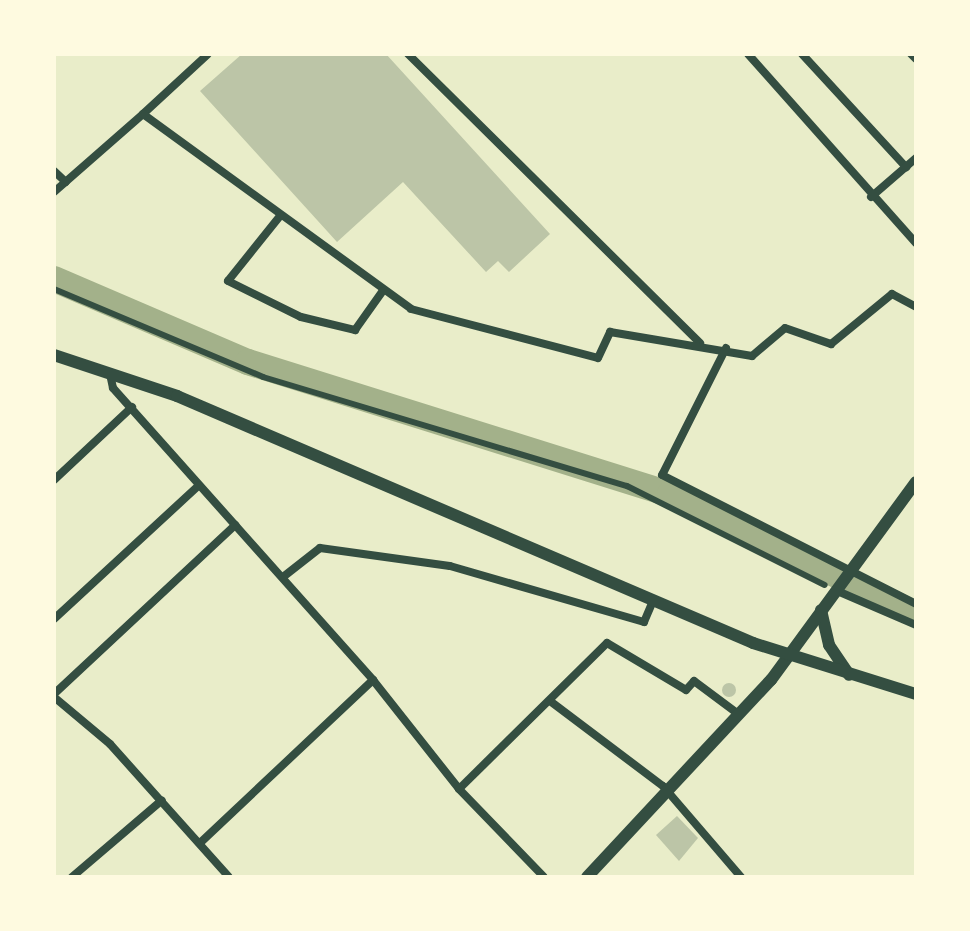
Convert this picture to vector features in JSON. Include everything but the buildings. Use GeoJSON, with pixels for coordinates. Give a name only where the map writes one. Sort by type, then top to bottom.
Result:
{"type":"FeatureCollection","features":[{"type":"Feature","properties":{"kind":"main road"},"geometry":{"type":"LineString","coordinates":[[54,355],[204,407],[787,657],[854,680],[916,694]]}},
{"type":"Feature","properties":{"kind":"main road"},"geometry":{"type":"LineString","coordinates":[[587,877],[669,794],[787,657],[821,610],[830,588],[847,574],[916,482]]}},
{"type":"Feature","properties":{"kind":"main road"},"geometry":{"type":"LineString","coordinates":[[821,610],[835,658],[854,680]]}},
{"type":"Feature","properties":{"kind":"street"},"geometry":{"type":"LineString","coordinates":[[54,192],[208,54]]}},
{"type":"Feature","properties":{"kind":"street"},"geometry":{"type":"LineString","coordinates":[[408,54],[700,343]]}},
{"type":"Feature","properties":{"kind":"street"},"geometry":{"type":"LineString","coordinates":[[748,54],[871,197],[916,243]]}},
{"type":"Feature","properties":{"kind":"street"},"geometry":{"type":"LineString","coordinates":[[802,54],[906,167]]}},
{"type":"Feature","properties":{"kind":"street"},"geometry":{"type":"LineString","coordinates":[[911,54],[916,59]]}},
{"type":"Feature","properties":{"kind":"street"},"geometry":{"type":"LineString","coordinates":[[143,114],[382,292],[411,309],[598,358],[610,332],[700,343],[752,356],[785,328],[831,344],[892,294],[916,307]]}},
{"type":"Feature","properties":{"kind":"street"},"geometry":{"type":"LineString","coordinates":[[871,197],[916,158]]}},
{"type":"Feature","properties":{"kind":"street"},"geometry":{"type":"LineString","coordinates":[[54,171],[66,182]]}},
{"type":"Feature","properties":{"kind":"street"},"geometry":{"type":"LineString","coordinates":[[280,216],[228,281],[301,317],[355,330],[382,292]]}},
{"type":"Feature","properties":{"kind":"street"},"geometry":{"type":"LineString","coordinates":[[54,289],[263,377],[627,486],[830,588],[916,625]]}},
{"type":"Feature","properties":{"kind":"street"},"geometry":{"type":"LineString","coordinates":[[726,348],[662,475],[847,574],[916,604]]}},
{"type":"Feature","properties":{"kind":"street"},"geometry":{"type":"LineString","coordinates":[[110,374],[132,407],[373,680],[459,789],[544,877]]}},
{"type":"Feature","properties":{"kind":"street"},"geometry":{"type":"LineString","coordinates":[[54,480],[132,407]]}},
{"type":"Feature","properties":{"kind":"street"},"geometry":{"type":"LineString","coordinates":[[54,619],[199,485]]}},
{"type":"Feature","properties":{"kind":"street"},"geometry":{"type":"LineString","coordinates":[[229,877],[162,800],[54,696],[235,525]]}},
{"type":"Feature","properties":{"kind":"street"},"geometry":{"type":"LineString","coordinates":[[283,577],[320,548],[450,566],[644,622],[653,601]]}},
{"type":"Feature","properties":{"kind":"street"},"geometry":{"type":"LineString","coordinates":[[459,789],[607,643],[686,690],[694,681],[737,713]]}},
{"type":"Feature","properties":{"kind":"street"},"geometry":{"type":"LineString","coordinates":[[200,843],[373,680]]}},
{"type":"Feature","properties":{"kind":"street"},"geometry":{"type":"LineString","coordinates":[[550,701],[669,794],[741,877]]}},
{"type":"Feature","properties":{"kind":"street"},"geometry":{"type":"LineString","coordinates":[[72,877],[162,800]]}},
{"type":"Feature","properties":{"kind":"waterway"},"geometry":{"type":"LineString","coordinates":[[54,279],[248,362],[670,494],[916,614]]}}]}
